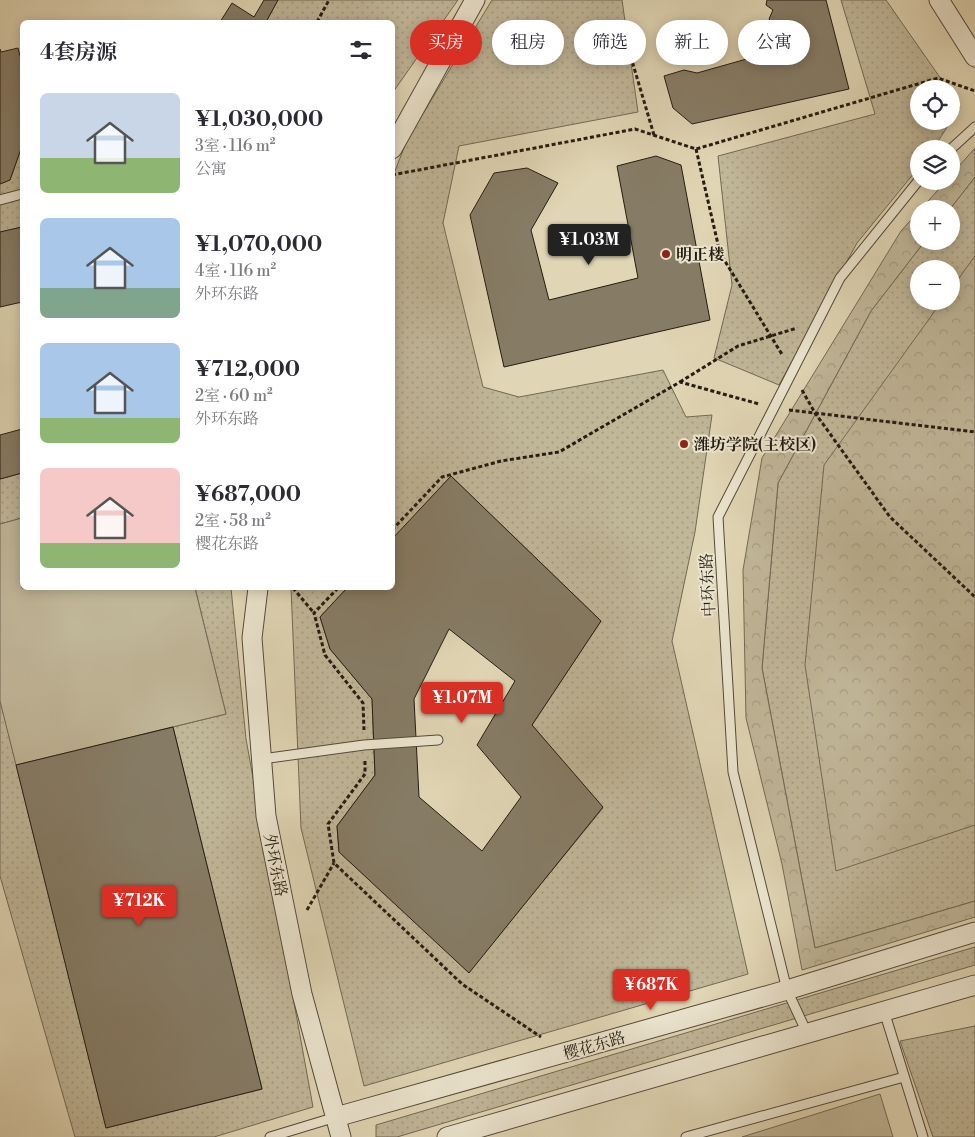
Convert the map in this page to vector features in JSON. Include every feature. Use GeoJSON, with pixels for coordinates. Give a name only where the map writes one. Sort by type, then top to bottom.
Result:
{"type":"FeatureCollection","features":[{"type":"Feature","properties":{"kind":"street"},"geometry":{"type":"LineString","coordinates":[[395,144],[475,0]]}},
{"type":"Feature","properties":{"kind":"street"},"geometry":{"type":"LineString","coordinates":[[939,0],[975,57]]}},
{"type":"Feature","properties":{"kind":"street","name":"外环东路"},"geometry":{"type":"LineString","coordinates":[[258,590],[252,638],[266,816],[302,994],[341,1137]]}},
{"type":"Feature","properties":{"kind":"street","name":"樱花东路"},"geometry":{"type":"LineString","coordinates":[[336,1117],[787,990],[975,932]]}},
{"type":"Feature","properties":{"kind":"street"},"geometry":{"type":"LineString","coordinates":[[447,1137],[975,985]]}},
{"type":"Feature","properties":{"kind":"lane"},"geometry":{"type":"LineString","coordinates":[[960,141],[975,127]]}},
{"type":"Feature","properties":{"kind":"lane","name":"中环东路"},"geometry":{"type":"LineString","coordinates":[[807,1033],[787,990],[733,772],[718,518],[840,278],[911,190]]}},
{"type":"Feature","properties":{"kind":"lane"},"geometry":{"type":"LineString","coordinates":[[0,200],[20,195]]}},
{"type":"Feature","properties":{"kind":"lane"},"geometry":{"type":"LineString","coordinates":[[262,759],[364,745],[438,740]]}},
{"type":"Feature","properties":{"kind":"lane"},"geometry":{"type":"LineString","coordinates":[[884,1011],[923,1137]]}},
{"type":"Feature","properties":{"kind":"lane"},"geometry":{"type":"LineString","coordinates":[[686,1137],[904,1077]]}},
{"type":"Feature","properties":{"kind":"lane","name":"樱花东路"},"geometry":{"type":"LineString","coordinates":[[270,1137],[336,1117]]}},
{"type":"Feature","properties":{"kind":"path"},"geometry":{"type":"LineString","coordinates":[[318,20],[329,0]]}},
{"type":"Feature","properties":{"kind":"path"},"geometry":{"type":"LineString","coordinates":[[633,65],[655,135]]}},
{"type":"Feature","properties":{"kind":"path"},"geometry":{"type":"LineString","coordinates":[[395,174],[635,129],[696,148],[938,78],[975,91]]}},
{"type":"Feature","properties":{"kind":"path"},"geometry":{"type":"LineString","coordinates":[[696,148],[720,253],[815,413],[890,517],[975,597]]}},
{"type":"Feature","properties":{"kind":"path"},"geometry":{"type":"LineString","coordinates":[[395,527],[442,477],[501,461],[559,452],[738,346],[819,321]]}},
{"type":"Feature","properties":{"kind":"path"},"geometry":{"type":"LineString","coordinates":[[680,382],[774,408],[975,432]]}},
{"type":"Feature","properties":{"kind":"path"},"geometry":{"type":"LineString","coordinates":[[295,590],[314,613],[325,655],[363,703],[365,774],[328,824],[334,863],[462,984],[564,1053]]}},
{"type":"Feature","properties":{"kind":"path"},"geometry":{"type":"LineString","coordinates":[[314,613],[336,590]]}},
{"type":"Feature","properties":{"kind":"path"},"geometry":{"type":"LineString","coordinates":[[291,940],[334,863]]}},
{"type":"Feature","properties":{"kind":"green space"},"geometry":{"type":"Polygon","coordinates":[[[278,0],[458,0],[444,20],[410,20],[410,65],[412,65],[395,89],[395,20],[267,20],[278,0]]]}},
{"type":"Feature","properties":{"kind":"green space"},"geometry":{"type":"Polygon","coordinates":[[[492,0],[622,0],[625,20],[574,20],[574,65],[631,65],[638,112],[459,146],[443,223],[483,387],[519,397],[663,370],[686,417],[712,415],[695,532],[672,641],[748,974],[364,1086],[301,828],[291,590],[345,590],[320,617],[330,649],[372,699],[375,775],[337,826],[339,852],[469,972],[603,808],[532,725],[601,621],[451,476],[395,537],[395,171],[407,140],[453,65],[482,65],[482,20],[480,20],[492,0]]]}},
{"type":"Feature","properties":{"kind":"green space"},"geometry":{"type":"Polygon","coordinates":[[[841,0],[886,0],[942,80],[910,80],[910,130],[945,130],[939,140],[910,140],[910,178],[857,243],[779,385],[714,358],[732,285],[718,156],[875,114],[841,0]]]}},
{"type":"Feature","properties":{"kind":"green space"},"geometry":{"type":"Polygon","coordinates":[[[975,148],[975,177],[957,200],[929,200],[938,190],[960,190],[960,165],[975,148]]]}},
{"type":"Feature","properties":{"kind":"green space"},"geometry":{"type":"Polygon","coordinates":[[[20,152],[20,227],[0,232],[0,184],[10,180],[20,152]]]}},
{"type":"Feature","properties":{"kind":"green space"},"geometry":{"type":"Polygon","coordinates":[[[975,177],[975,901],[815,948],[762,668],[778,483],[871,311],[910,260],[910,310],[960,310],[960,260],[910,260],[918,250],[960,250],[960,200],[957,200],[975,177]]]}},
{"type":"Feature","properties":{"kind":"green space"},"geometry":{"type":"Polygon","coordinates":[[[910,221],[910,250],[918,250],[871,311],[778,483],[762,668],[815,948],[975,901],[975,917],[802,970],[782,864],[746,718],[743,570],[762,458],[901,231],[910,221]]]}},
{"type":"Feature","properties":{"kind":"green space"},"geometry":{"type":"Polygon","coordinates":[[[975,256],[975,825],[836,871],[805,665],[824,465],[936,310],[960,310],[960,277],[975,256]]]}},
{"type":"Feature","properties":{"kind":"green space"},"geometry":{"type":"Polygon","coordinates":[[[20,474],[20,519],[0,524],[0,479],[20,474]]]}},
{"type":"Feature","properties":{"kind":"green space"},"geometry":{"type":"Polygon","coordinates":[[[20,519],[20,590],[195,590],[226,714],[16,765],[0,701],[0,524],[20,519]]]}},
{"type":"Feature","properties":{"kind":"green space"},"geometry":{"type":"Polygon","coordinates":[[[195,590],[231,590],[246,739],[313,1107],[214,1137],[75,1137],[0,876],[0,699],[106,1128],[262,1089],[173,727],[226,714],[195,590]]]}},
{"type":"Feature","properties":{"kind":"green space"},"geometry":{"type":"Polygon","coordinates":[[[975,947],[975,965],[397,1137],[376,1137],[376,1125],[975,947]]]}},
{"type":"Feature","properties":{"kind":"green space"},"geometry":{"type":"Polygon","coordinates":[[[975,1026],[975,1137],[933,1137],[900,1041],[975,1026]]]}},
{"type":"Feature","properties":{"kind":"green space"},"geometry":{"type":"Polygon","coordinates":[[[880,1094],[893,1137],[742,1137],[880,1094]]]}},
{"type":"Feature","properties":{"kind":"building"},"geometry":{"type":"Polygon","coordinates":[[[264,0],[278,0],[267,20],[221,20],[232,3],[254,17],[264,0]]]}},
{"type":"Feature","properties":{"kind":"building"},"geometry":{"type":"Polygon","coordinates":[[[767,0],[826,0],[849,89],[692,124],[673,108],[664,76],[684,70],[697,73],[738,61],[738,65],[810,65],[810,20],[770,20],[773,10],[766,5],[767,0]]]}},
{"type":"Feature","properties":{"kind":"building"},"geometry":{"type":"Polygon","coordinates":[[[18,48],[20,56],[20,152],[10,180],[0,184],[0,49],[1,52],[18,48]]]}},
{"type":"Feature","properties":{"kind":"building","name":"明正楼"},"geometry":{"type":"Polygon","coordinates":[[[656,156],[681,165],[710,320],[504,367],[470,215],[494,173],[527,168],[558,183],[531,230],[549,300],[638,278],[617,166],[656,156]]]}},
{"type":"Feature","properties":{"kind":"building"},"geometry":{"type":"Polygon","coordinates":[[[20,227],[20,302],[0,307],[0,232],[20,227]]]}},
{"type":"Feature","properties":{"kind":"building"},"geometry":{"type":"Polygon","coordinates":[[[20,430],[20,474],[0,479],[0,435],[20,430]]]}},
{"type":"Feature","properties":{"kind":"building"},"geometry":{"type":"Polygon","coordinates":[[[451,476],[601,621],[532,725],[603,807],[469,973],[339,852],[337,826],[375,775],[372,699],[330,649],[320,617],[345,590],[395,590],[395,536],[451,476]],[[449,629],[414,699],[419,797],[482,851],[521,797],[477,745],[515,681],[449,629]]]}},
{"type":"Feature","properties":{"kind":"building"},"geometry":{"type":"Polygon","coordinates":[[[173,727],[262,1089],[106,1128],[16,765],[173,727]]]}},
{"type":"Feature","properties":{"kind":"place","name":"明正楼"},"geometry":{"type":"Point","coordinates":[666,254]}},
{"type":"Feature","properties":{"kind":"place","name":"潍坊学院(主校区)"},"geometry":{"type":"Point","coordinates":[684,444]}}]}
